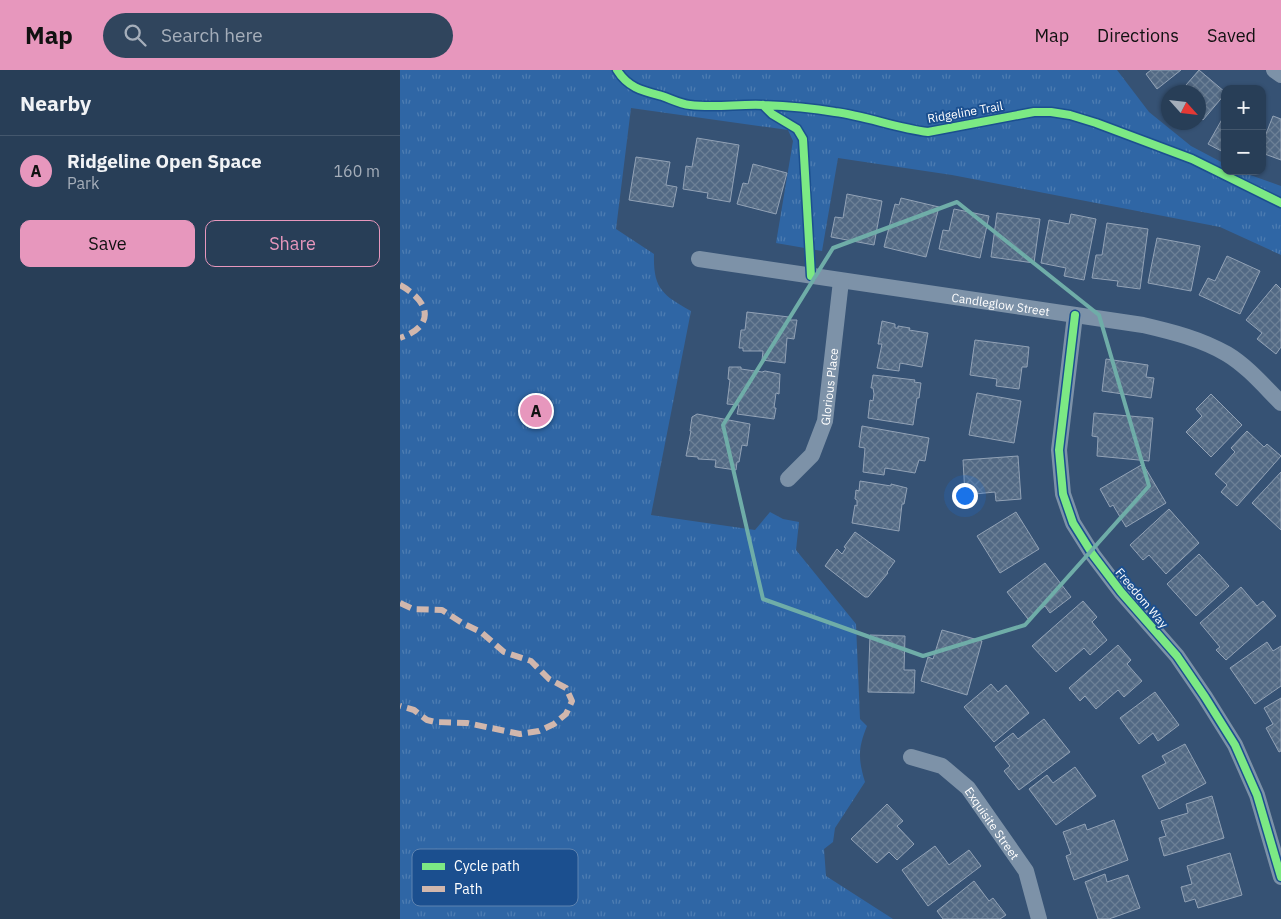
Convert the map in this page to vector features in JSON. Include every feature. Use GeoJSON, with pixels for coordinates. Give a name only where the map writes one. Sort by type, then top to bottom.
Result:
{"type":"FeatureCollection","features":[{"type":"Feature","properties":{"kind":"street"},"geometry":{"type":"LineString","coordinates":[[1274,70],[1281,75]]}},
{"type":"Feature","properties":{"kind":"street","name":"Candleglow Street"},"geometry":{"type":"LineString","coordinates":[[699,259],[1144,325],[1175,332],[1202,341],[1228,355],[1252,373],[1281,403]]}},
{"type":"Feature","properties":{"kind":"street","name":"Glorious Place"},"geometry":{"type":"LineString","coordinates":[[788,480],[812,455],[825,421],[842,281]]}},
{"type":"Feature","properties":{"kind":"street","name":"Freedom Way"},"geometry":{"type":"LineString","coordinates":[[1075,315],[1058,450],[1063,494],[1073,523],[1093,555],[1121,592],[1182,664],[1206,697],[1235,745],[1257,795],[1281,877]]}},
{"type":"Feature","properties":{"kind":"street","name":"Exquisite Street"},"geometry":{"type":"LineString","coordinates":[[911,757],[942,766],[968,788],[1026,872],[1039,919]]}},
{"type":"Feature","properties":{"kind":"highlighted area"},"geometry":{"type":"Polygon","coordinates":[[[957,202],[1099,315],[1149,486],[1025,625],[923,656],[763,599],[723,425],[833,248],[957,202]]]}},
{"type":"Feature","properties":{"kind":"green space"},"geometry":{"type":"Polygon","coordinates":[[[400,70],[1117,70],[1149,112],[1161,122],[1161,130],[1171,130],[1191,146],[1221,162],[1221,175],[1250,175],[1281,186],[1281,255],[1220,227],[952,175],[838,158],[822,251],[776,243],[793,141],[788,130],[631,108],[616,229],[654,254],[655,275],[661,289],[666,295],[691,311],[651,515],[755,530],[770,512],[783,519],[799,522],[796,550],[856,624],[860,719],[867,726],[860,754],[865,782],[835,828],[833,842],[824,849],[826,876],[893,919],[400,919],[400,70]]]}},
{"type":"Feature","properties":{"kind":"building"},"geometry":{"type":"Polygon","coordinates":[[[1151,70],[1181,70],[1157,89],[1146,74],[1151,70]]]}},
{"type":"Feature","properties":{"kind":"building"},"geometry":{"type":"Polygon","coordinates":[[[1199,70],[1221,89],[1221,99],[1206,116],[1206,85],[1186,85],[1199,70]]]}},
{"type":"Feature","properties":{"kind":"building"},"geometry":{"type":"Polygon","coordinates":[[[1273,116],[1281,119],[1281,160],[1266,154],[1266,134],[1273,116]]]}},
{"type":"Feature","properties":{"kind":"building"},"geometry":{"type":"Polygon","coordinates":[[[1221,121],[1221,151],[1208,144],[1221,121]]]}},
{"type":"Feature","properties":{"kind":"building"},"geometry":{"type":"Polygon","coordinates":[[[697,138],[739,145],[730,202],[707,198],[708,193],[683,189],[686,166],[692,167],[697,138]]]}},
{"type":"Feature","properties":{"kind":"building"},"geometry":{"type":"Polygon","coordinates":[[[636,157],[670,162],[666,185],[677,187],[673,207],[629,200],[636,157]]]}},
{"type":"Feature","properties":{"kind":"building"},"geometry":{"type":"Polygon","coordinates":[[[753,164],[787,173],[776,214],[737,204],[743,183],[748,184],[753,164]]]}},
{"type":"Feature","properties":{"kind":"building"},"geometry":{"type":"Polygon","coordinates":[[[847,194],[882,201],[874,245],[831,237],[835,217],[843,218],[847,194]]]}},
{"type":"Feature","properties":{"kind":"building"},"geometry":{"type":"Polygon","coordinates":[[[901,198],[939,207],[926,257],[884,247],[895,204],[899,205],[901,198]]]}},
{"type":"Feature","properties":{"kind":"building"},"geometry":{"type":"Polygon","coordinates":[[[954,209],[989,216],[980,258],[939,249],[943,230],[949,231],[954,209]]]}},
{"type":"Feature","properties":{"kind":"building"},"geometry":{"type":"Polygon","coordinates":[[[997,213],[1040,219],[1034,263],[991,257],[997,213]]]}},
{"type":"Feature","properties":{"kind":"building"},"geometry":{"type":"Polygon","coordinates":[[[1071,214],[1096,219],[1084,280],[1064,276],[1066,268],[1041,263],[1049,220],[1069,224],[1071,214]]]}},
{"type":"Feature","properties":{"kind":"building"},"geometry":{"type":"Polygon","coordinates":[[[1107,223],[1148,229],[1140,289],[1117,286],[1118,281],[1092,278],[1096,255],[1102,255],[1107,223]]]}},
{"type":"Feature","properties":{"kind":"building"},"geometry":{"type":"Polygon","coordinates":[[[1157,238],[1200,246],[1191,291],[1148,283],[1157,238]]]}},
{"type":"Feature","properties":{"kind":"building"},"geometry":{"type":"Polygon","coordinates":[[[1227,256],[1260,271],[1240,314],[1199,295],[1208,278],[1215,281],[1227,256]]]}},
{"type":"Feature","properties":{"kind":"building"},"geometry":{"type":"Polygon","coordinates":[[[1276,284],[1281,289],[1281,347],[1276,354],[1257,339],[1262,333],[1246,320],[1276,284]]]}},
{"type":"Feature","properties":{"kind":"building"},"geometry":{"type":"Polygon","coordinates":[[[747,312],[789,317],[790,320],[797,320],[794,339],[787,338],[785,363],[762,360],[763,351],[743,351],[743,348],[739,348],[741,330],[745,330],[747,312]]]}},
{"type":"Feature","properties":{"kind":"building"},"geometry":{"type":"Polygon","coordinates":[[[882,321],[895,324],[895,328],[898,328],[898,326],[928,333],[922,367],[900,363],[899,371],[877,368],[882,344],[878,344],[882,321]]]}},
{"type":"Feature","properties":{"kind":"building"},"geometry":{"type":"Polygon","coordinates":[[[975,340],[1029,347],[1027,367],[1022,367],[1019,389],[996,386],[997,379],[970,375],[975,340]]]}},
{"type":"Feature","properties":{"kind":"building"},"geometry":{"type":"Polygon","coordinates":[[[1106,359],[1148,365],[1146,377],[1154,378],[1151,398],[1102,391],[1106,359]]]}},
{"type":"Feature","properties":{"kind":"building"},"geometry":{"type":"Polygon","coordinates":[[[729,367],[741,367],[741,369],[780,374],[779,394],[776,393],[774,419],[737,414],[739,405],[727,404],[730,380],[728,379],[729,367]]]}},
{"type":"Feature","properties":{"kind":"building"},"geometry":{"type":"Polygon","coordinates":[[[873,375],[915,380],[914,382],[921,383],[913,425],[868,418],[870,400],[873,401],[874,394],[873,388],[871,388],[873,375]]]}},
{"type":"Feature","properties":{"kind":"building"},"geometry":{"type":"Polygon","coordinates":[[[977,393],[1021,401],[1014,443],[969,435],[977,393]]]}},
{"type":"Feature","properties":{"kind":"building"},"geometry":{"type":"Polygon","coordinates":[[[1211,394],[1242,425],[1211,457],[1186,432],[1202,416],[1196,409],[1211,394]]]}},
{"type":"Feature","properties":{"kind":"building"},"geometry":{"type":"Polygon","coordinates":[[[1094,413],[1153,418],[1149,461],[1097,456],[1098,437],[1092,436],[1094,413]]]}},
{"type":"Feature","properties":{"kind":"building"},"geometry":{"type":"Polygon","coordinates":[[[697,414],[750,424],[747,446],[742,445],[736,470],[715,467],[716,460],[686,456],[692,417],[697,414]]]}},
{"type":"Feature","properties":{"kind":"building"},"geometry":{"type":"Polygon","coordinates":[[[862,426],[929,438],[925,461],[919,460],[915,473],[885,468],[884,475],[863,472],[865,448],[859,447],[862,426]]]}},
{"type":"Feature","properties":{"kind":"building"},"geometry":{"type":"Polygon","coordinates":[[[1247,431],[1264,447],[1267,444],[1281,456],[1237,506],[1221,492],[1227,485],[1215,474],[1235,452],[1231,448],[1247,431]]]}},
{"type":"Feature","properties":{"kind":"building"},"geometry":{"type":"Polygon","coordinates":[[[1018,456],[1021,499],[996,501],[995,492],[965,495],[963,460],[1018,456]]]}},
{"type":"Feature","properties":{"kind":"building"},"geometry":{"type":"Polygon","coordinates":[[[1143,464],[1166,503],[1126,527],[1113,505],[1110,507],[1100,489],[1143,464]]]}},
{"type":"Feature","properties":{"kind":"building"},"geometry":{"type":"Polygon","coordinates":[[[1281,472],[1281,530],[1252,503],[1281,472]]]}},
{"type":"Feature","properties":{"kind":"building"},"geometry":{"type":"Polygon","coordinates":[[[860,481],[891,486],[891,484],[907,488],[904,504],[902,504],[899,531],[852,523],[855,505],[857,506],[857,500],[855,499],[856,490],[859,491],[860,481]]]}},
{"type":"Feature","properties":{"kind":"building"},"geometry":{"type":"Polygon","coordinates":[[[1169,509],[1199,543],[1166,574],[1149,555],[1143,560],[1130,545],[1169,509]]]}},
{"type":"Feature","properties":{"kind":"building"},"geometry":{"type":"Polygon","coordinates":[[[1016,512],[1039,549],[1000,573],[977,536],[1016,512]]]}},
{"type":"Feature","properties":{"kind":"building"},"geometry":{"type":"Polygon","coordinates":[[[855,532],[895,561],[888,573],[868,597],[865,597],[825,566],[837,549],[842,554],[846,548],[844,547],[855,532]]]}},
{"type":"Feature","properties":{"kind":"building"},"geometry":{"type":"Polygon","coordinates":[[[1199,554],[1229,586],[1196,616],[1167,584],[1199,554]]]}},
{"type":"Feature","properties":{"kind":"building"},"geometry":{"type":"Polygon","coordinates":[[[1045,563],[1071,597],[1050,613],[1045,606],[1028,619],[1007,592],[1045,563]]]}},
{"type":"Feature","properties":{"kind":"building"},"geometry":{"type":"Polygon","coordinates":[[[1241,587],[1257,606],[1263,601],[1276,616],[1226,660],[1216,650],[1220,647],[1200,623],[1241,587]]]}},
{"type":"Feature","properties":{"kind":"building"},"geometry":{"type":"Polygon","coordinates":[[[1083,601],[1097,617],[1092,622],[1107,640],[1090,655],[1084,648],[1056,672],[1032,646],[1083,601]]]}},
{"type":"Feature","properties":{"kind":"building"},"geometry":{"type":"Polygon","coordinates":[[[942,630],[982,641],[967,695],[921,681],[928,657],[933,659],[942,630]]]}},
{"type":"Feature","properties":{"kind":"building"},"geometry":{"type":"Polygon","coordinates":[[[870,635],[905,636],[904,670],[915,670],[914,693],[868,692],[870,635]]]}},
{"type":"Feature","properties":{"kind":"building"},"geometry":{"type":"Polygon","coordinates":[[[1267,642],[1273,651],[1281,646],[1281,686],[1255,704],[1230,668],[1267,642]]]}},
{"type":"Feature","properties":{"kind":"building"},"geometry":{"type":"Polygon","coordinates":[[[1118,645],[1131,660],[1127,664],[1142,681],[1124,697],[1118,690],[1096,709],[1085,696],[1080,701],[1069,688],[1118,645]]]}},
{"type":"Feature","properties":{"kind":"building"},"geometry":{"type":"Polygon","coordinates":[[[991,684],[998,692],[1006,685],[1029,713],[994,742],[964,707],[991,684]]]}},
{"type":"Feature","properties":{"kind":"building"},"geometry":{"type":"Polygon","coordinates":[[[1155,692],[1179,725],[1158,741],[1153,733],[1139,744],[1120,718],[1155,692]]]}},
{"type":"Feature","properties":{"kind":"building"},"geometry":{"type":"Polygon","coordinates":[[[1281,698],[1281,751],[1279,752],[1266,728],[1273,724],[1264,708],[1281,698]]]}},
{"type":"Feature","properties":{"kind":"building"},"geometry":{"type":"Polygon","coordinates":[[[1044,719],[1070,752],[1019,790],[1004,771],[1010,766],[995,747],[1013,733],[1018,739],[1044,719]]]}},
{"type":"Feature","properties":{"kind":"building"},"geometry":{"type":"Polygon","coordinates":[[[1185,744],[1206,783],[1159,809],[1142,776],[1166,763],[1162,756],[1185,744]]]}},
{"type":"Feature","properties":{"kind":"building"},"geometry":{"type":"Polygon","coordinates":[[[1075,767],[1096,796],[1056,825],[1029,789],[1047,775],[1053,783],[1075,767]]]}},
{"type":"Feature","properties":{"kind":"building"},"geometry":{"type":"Polygon","coordinates":[[[1212,796],[1224,838],[1164,856],[1159,838],[1166,836],[1161,821],[1188,813],[1186,804],[1212,796]]]}},
{"type":"Feature","properties":{"kind":"building"},"geometry":{"type":"Polygon","coordinates":[[[887,804],[903,821],[897,826],[914,844],[897,860],[889,852],[877,863],[851,839],[887,804]]]}},
{"type":"Feature","properties":{"kind":"building"},"geometry":{"type":"Polygon","coordinates":[[[1114,820],[1128,860],[1074,880],[1066,856],[1071,854],[1063,832],[1085,824],[1087,830],[1114,820]]]}},
{"type":"Feature","properties":{"kind":"building"},"geometry":{"type":"Polygon","coordinates":[[[935,846],[949,865],[969,850],[981,866],[928,906],[902,870],[935,846]]]}},
{"type":"Feature","properties":{"kind":"building"},"geometry":{"type":"Polygon","coordinates":[[[1230,853],[1242,895],[1198,908],[1195,899],[1185,902],[1181,887],[1192,884],[1187,866],[1230,853]]]}},
{"type":"Feature","properties":{"kind":"building"},"geometry":{"type":"Polygon","coordinates":[[[1105,874],[1107,882],[1128,875],[1140,908],[1109,919],[1098,919],[1085,882],[1105,874]]]}},
{"type":"Feature","properties":{"kind":"building"},"geometry":{"type":"Polygon","coordinates":[[[974,881],[989,901],[993,898],[1006,915],[1000,919],[943,919],[937,911],[974,881]]]}},
{"type":"Feature","properties":{"kind":"marked path"},"geometry":{"type":"LineString","coordinates":[[400,285],[417,298],[425,313],[424,320],[420,326],[412,333],[400,338]]}},
{"type":"Feature","properties":{"kind":"marked path"},"geometry":{"type":"LineString","coordinates":[[400,603],[413,609],[442,610],[481,632],[504,652],[531,661],[549,679],[566,688],[572,701],[566,714],[554,724],[539,731],[520,734],[467,723],[435,722],[427,720],[414,710],[400,706]]}},
{"type":"Feature","properties":{"kind":"cycle path","name":"Ridgeline Trail"},"geometry":{"type":"LineString","coordinates":[[617,70],[626,81],[636,88],[679,103],[699,106],[763,105],[808,108],[847,114],[928,132],[1034,112],[1070,115],[1192,159],[1281,203]]}},
{"type":"Feature","properties":{"kind":"cycle path"},"geometry":{"type":"LineString","coordinates":[[763,105],[772,114],[797,129],[803,139],[811,276]]}},
{"type":"Feature","properties":{"kind":"cycle path"},"geometry":{"type":"LineString","coordinates":[[1075,315],[1059,450],[1063,494],[1073,523],[1093,555],[1121,592],[1177,656],[1235,745],[1257,795],[1281,877]]}},
{"type":"Feature","properties":{"kind":"place","name":"Ridgeline Open Space"},"geometry":{"type":"Point","coordinates":[536,411]}}]}
